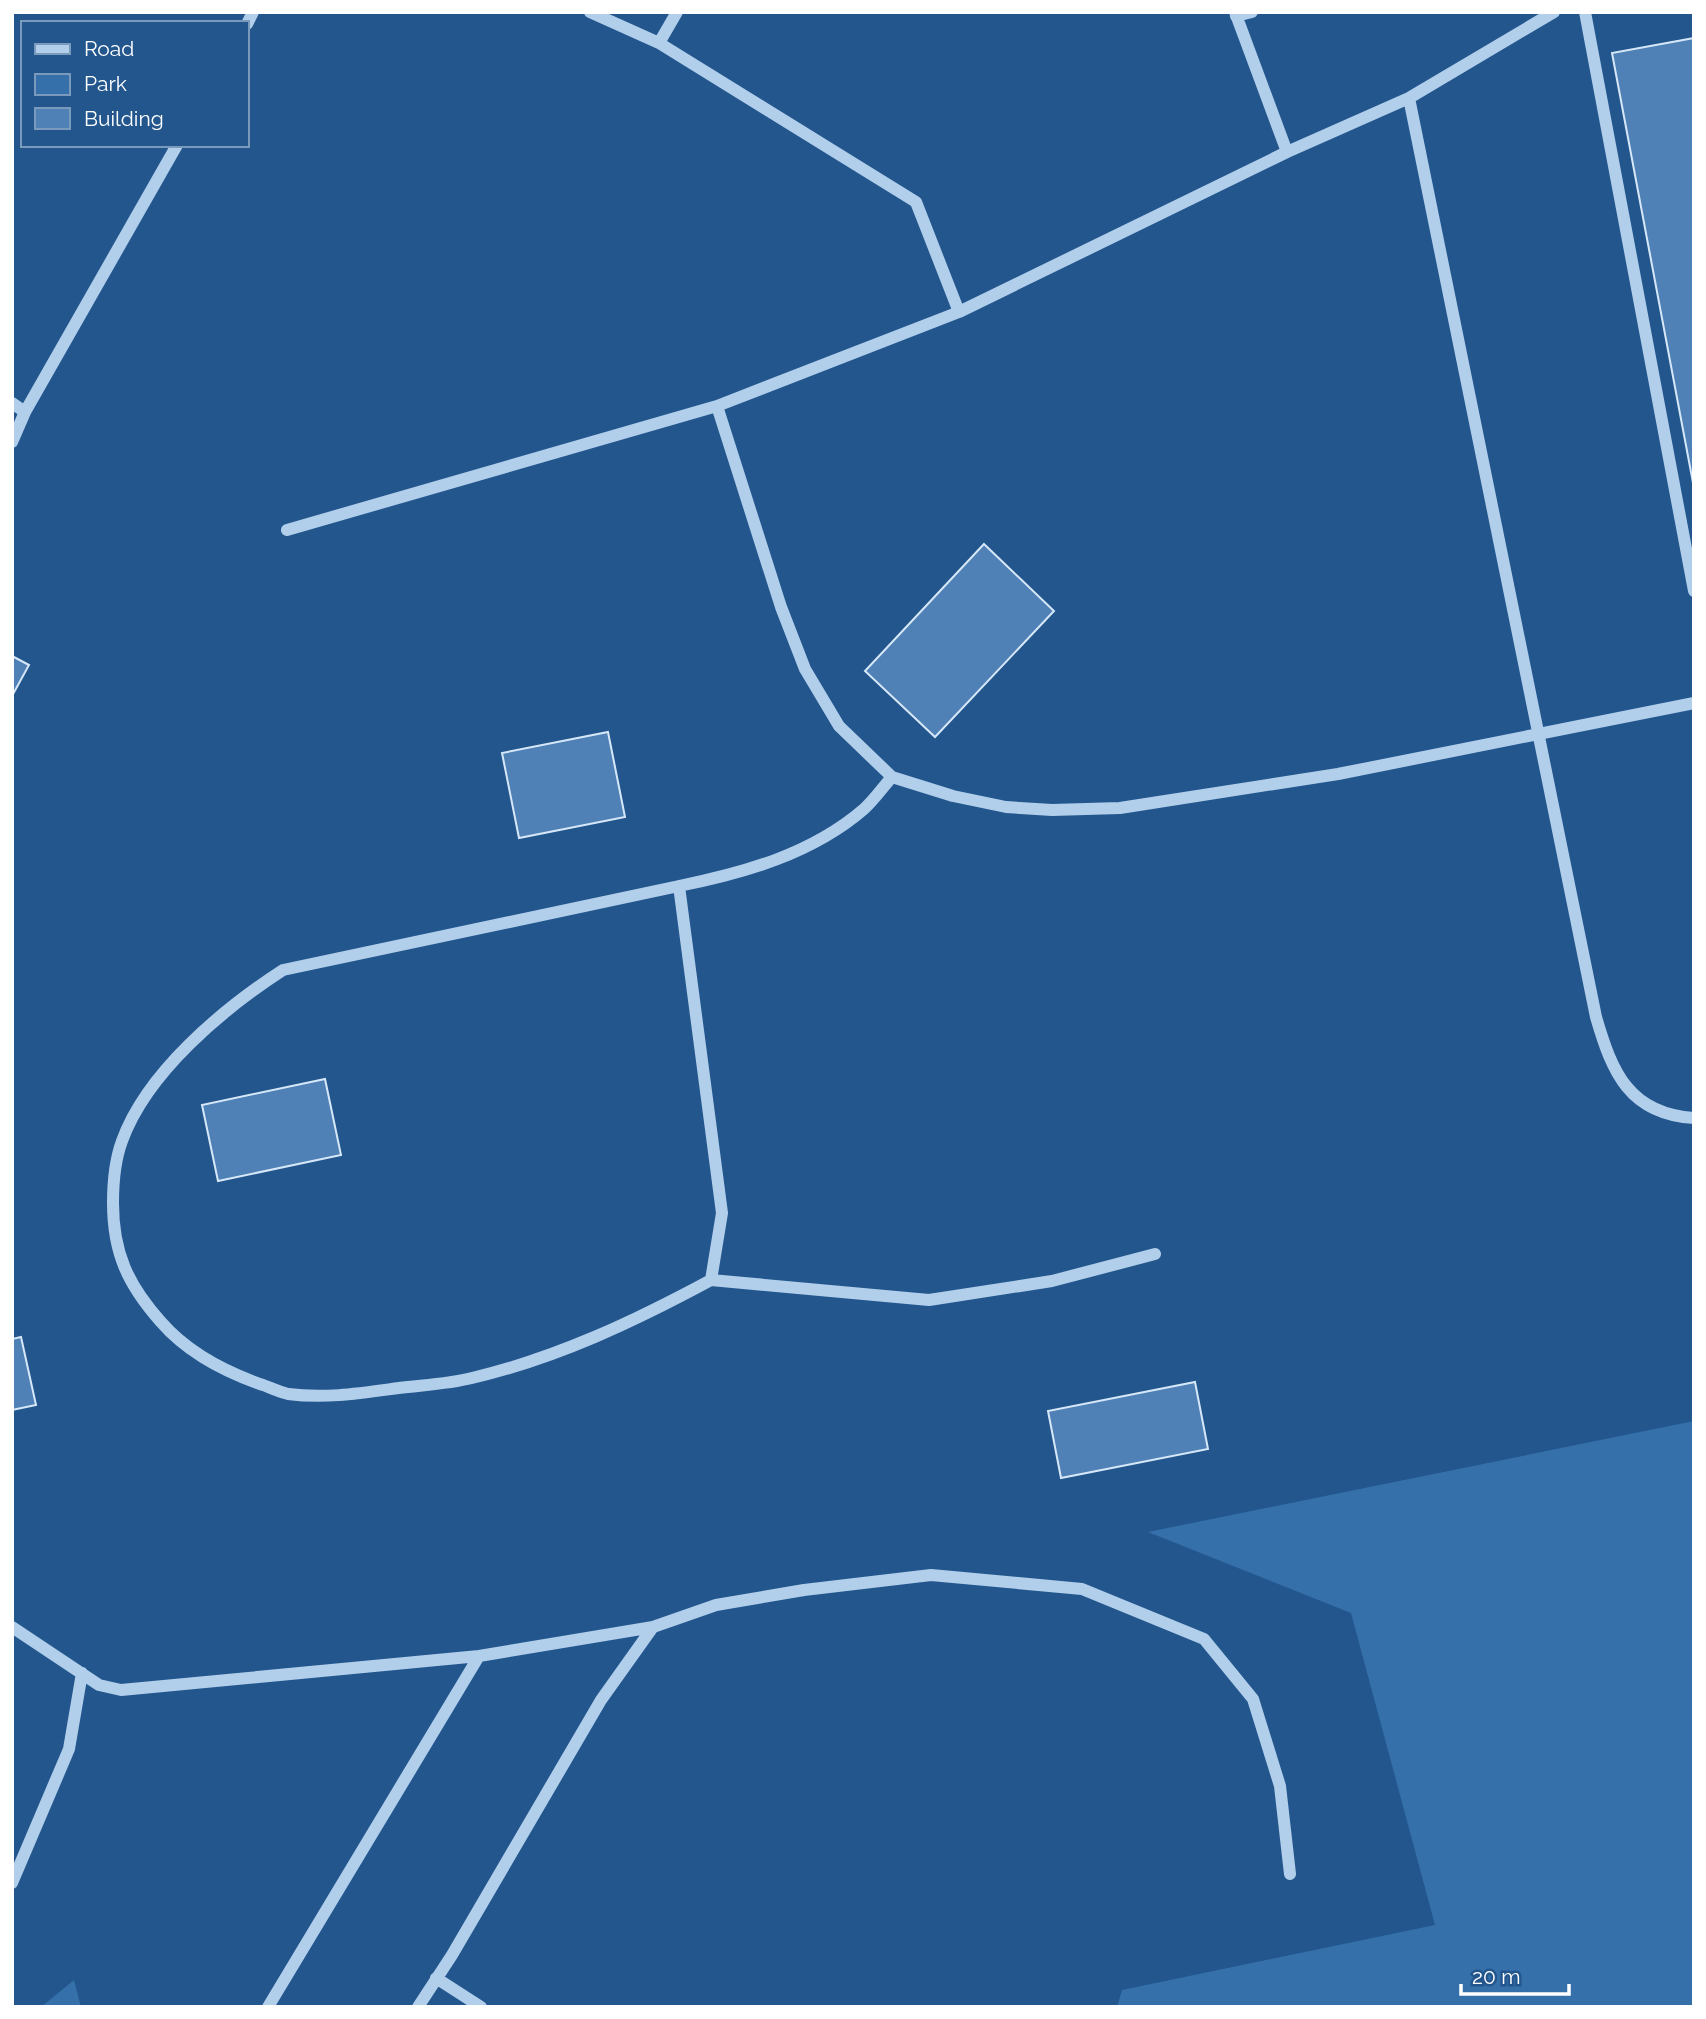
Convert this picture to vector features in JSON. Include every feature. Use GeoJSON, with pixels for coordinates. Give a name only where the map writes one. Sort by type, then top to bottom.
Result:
{"type":"FeatureCollection","features":[{"type":"Feature","properties":{"kind":"street"},"geometry":{"type":"LineString","coordinates":[[590,12],[659,43],[916,202],[959,312]]}},
{"type":"Feature","properties":{"kind":"street"},"geometry":{"type":"LineString","coordinates":[[659,43],[677,12]]}},
{"type":"Feature","properties":{"kind":"street"},"geometry":{"type":"LineString","coordinates":[[1252,12],[1236,14],[1287,152]]}},
{"type":"Feature","properties":{"kind":"street"},"geometry":{"type":"LineString","coordinates":[[287,530],[717,406],[959,312],[1287,152],[1409,98],[1554,12]]}},
{"type":"Feature","properties":{"kind":"street"},"geometry":{"type":"LineString","coordinates":[[1585,12],[1694,591]]}},
{"type":"Feature","properties":{"kind":"street"},"geometry":{"type":"LineString","coordinates":[[1409,98],[1596,1017],[1608,1058],[1627,1089],[1651,1108],[1676,1117],[1694,1118]]}},
{"type":"Feature","properties":{"kind":"street"},"geometry":{"type":"LineString","coordinates":[[12,442],[25,412],[176,147]]}},
{"type":"Feature","properties":{"kind":"street"},"geometry":{"type":"LineString","coordinates":[[12,403],[25,412]]}},
{"type":"Feature","properties":{"kind":"street"},"geometry":{"type":"LineString","coordinates":[[717,406],[781,607],[805,669],[839,726],[892,777],[953,796],[1006,807],[1073,810],[1120,808],[1338,774],[1694,703]]}},
{"type":"Feature","properties":{"kind":"street"},"geometry":{"type":"LineString","coordinates":[[892,777],[864,809],[820,840],[762,865],[725,877],[283,970],[227,1010],[182,1052],[143,1100],[122,1141],[113,1181],[113,1230],[128,1279],[145,1304],[176,1339],[220,1367],[241,1378],[286,1394],[336,1397],[471,1378],[567,1349],[639,1318],[711,1280],[929,1300],[1052,1281],[1155,1254]]}},
{"type":"Feature","properties":{"kind":"street"},"geometry":{"type":"LineString","coordinates":[[679,886],[722,1213],[711,1280]]}},
{"type":"Feature","properties":{"kind":"street"},"geometry":{"type":"LineString","coordinates":[[12,1627],[99,1685],[121,1690],[479,1656],[653,1627],[716,1605],[804,1590],[931,1575],[1082,1589],[1204,1639],[1253,1699],[1280,1786],[1290,1874]]}},
{"type":"Feature","properties":{"kind":"street"},"geometry":{"type":"LineString","coordinates":[[418,2007],[452,1955],[601,1700],[653,1627]]}},
{"type":"Feature","properties":{"kind":"street"},"geometry":{"type":"LineString","coordinates":[[268,2007],[479,1656]]}},
{"type":"Feature","properties":{"kind":"street"},"geometry":{"type":"LineString","coordinates":[[12,1883],[69,1749],[82,1673]]}},
{"type":"Feature","properties":{"kind":"street"},"geometry":{"type":"LineString","coordinates":[[436,1978],[481,2007]]}},
{"type":"Feature","properties":{"kind":"green space"},"geometry":{"type":"Polygon","coordinates":[[[1694,1421],[1694,2007],[1117,2007],[1122,1990],[1435,1925],[1351,1613],[1148,1532],[1694,1421]]]}},
{"type":"Feature","properties":{"kind":"green space"},"geometry":{"type":"Polygon","coordinates":[[[74,1980],[81,2007],[41,2007],[74,1980]]]}},
{"type":"Feature","properties":{"kind":"building"},"geometry":{"type":"Polygon","coordinates":[[[1694,38],[1694,488],[1612,53],[1694,38]]]}},
{"type":"Feature","properties":{"kind":"building"},"geometry":{"type":"Polygon","coordinates":[[[984,544],[1054,611],[935,737],[865,671],[984,544]]]}},
{"type":"Feature","properties":{"kind":"building"},"geometry":{"type":"Polygon","coordinates":[[[12,656],[29,665],[12,696],[12,656]]]}},
{"type":"Feature","properties":{"kind":"building"},"geometry":{"type":"Polygon","coordinates":[[[608,732],[625,817],[519,838],[502,753],[608,732]]]}},
{"type":"Feature","properties":{"kind":"building"},"geometry":{"type":"Polygon","coordinates":[[[325,1079],[341,1155],[218,1181],[202,1105],[325,1079]]]}},
{"type":"Feature","properties":{"kind":"building"},"geometry":{"type":"Polygon","coordinates":[[[21,1337],[36,1405],[12,1410],[12,1339],[21,1337]]]}},
{"type":"Feature","properties":{"kind":"building"},"geometry":{"type":"Polygon","coordinates":[[[1195,1382],[1208,1449],[1061,1478],[1048,1411],[1195,1382]]]}}]}
